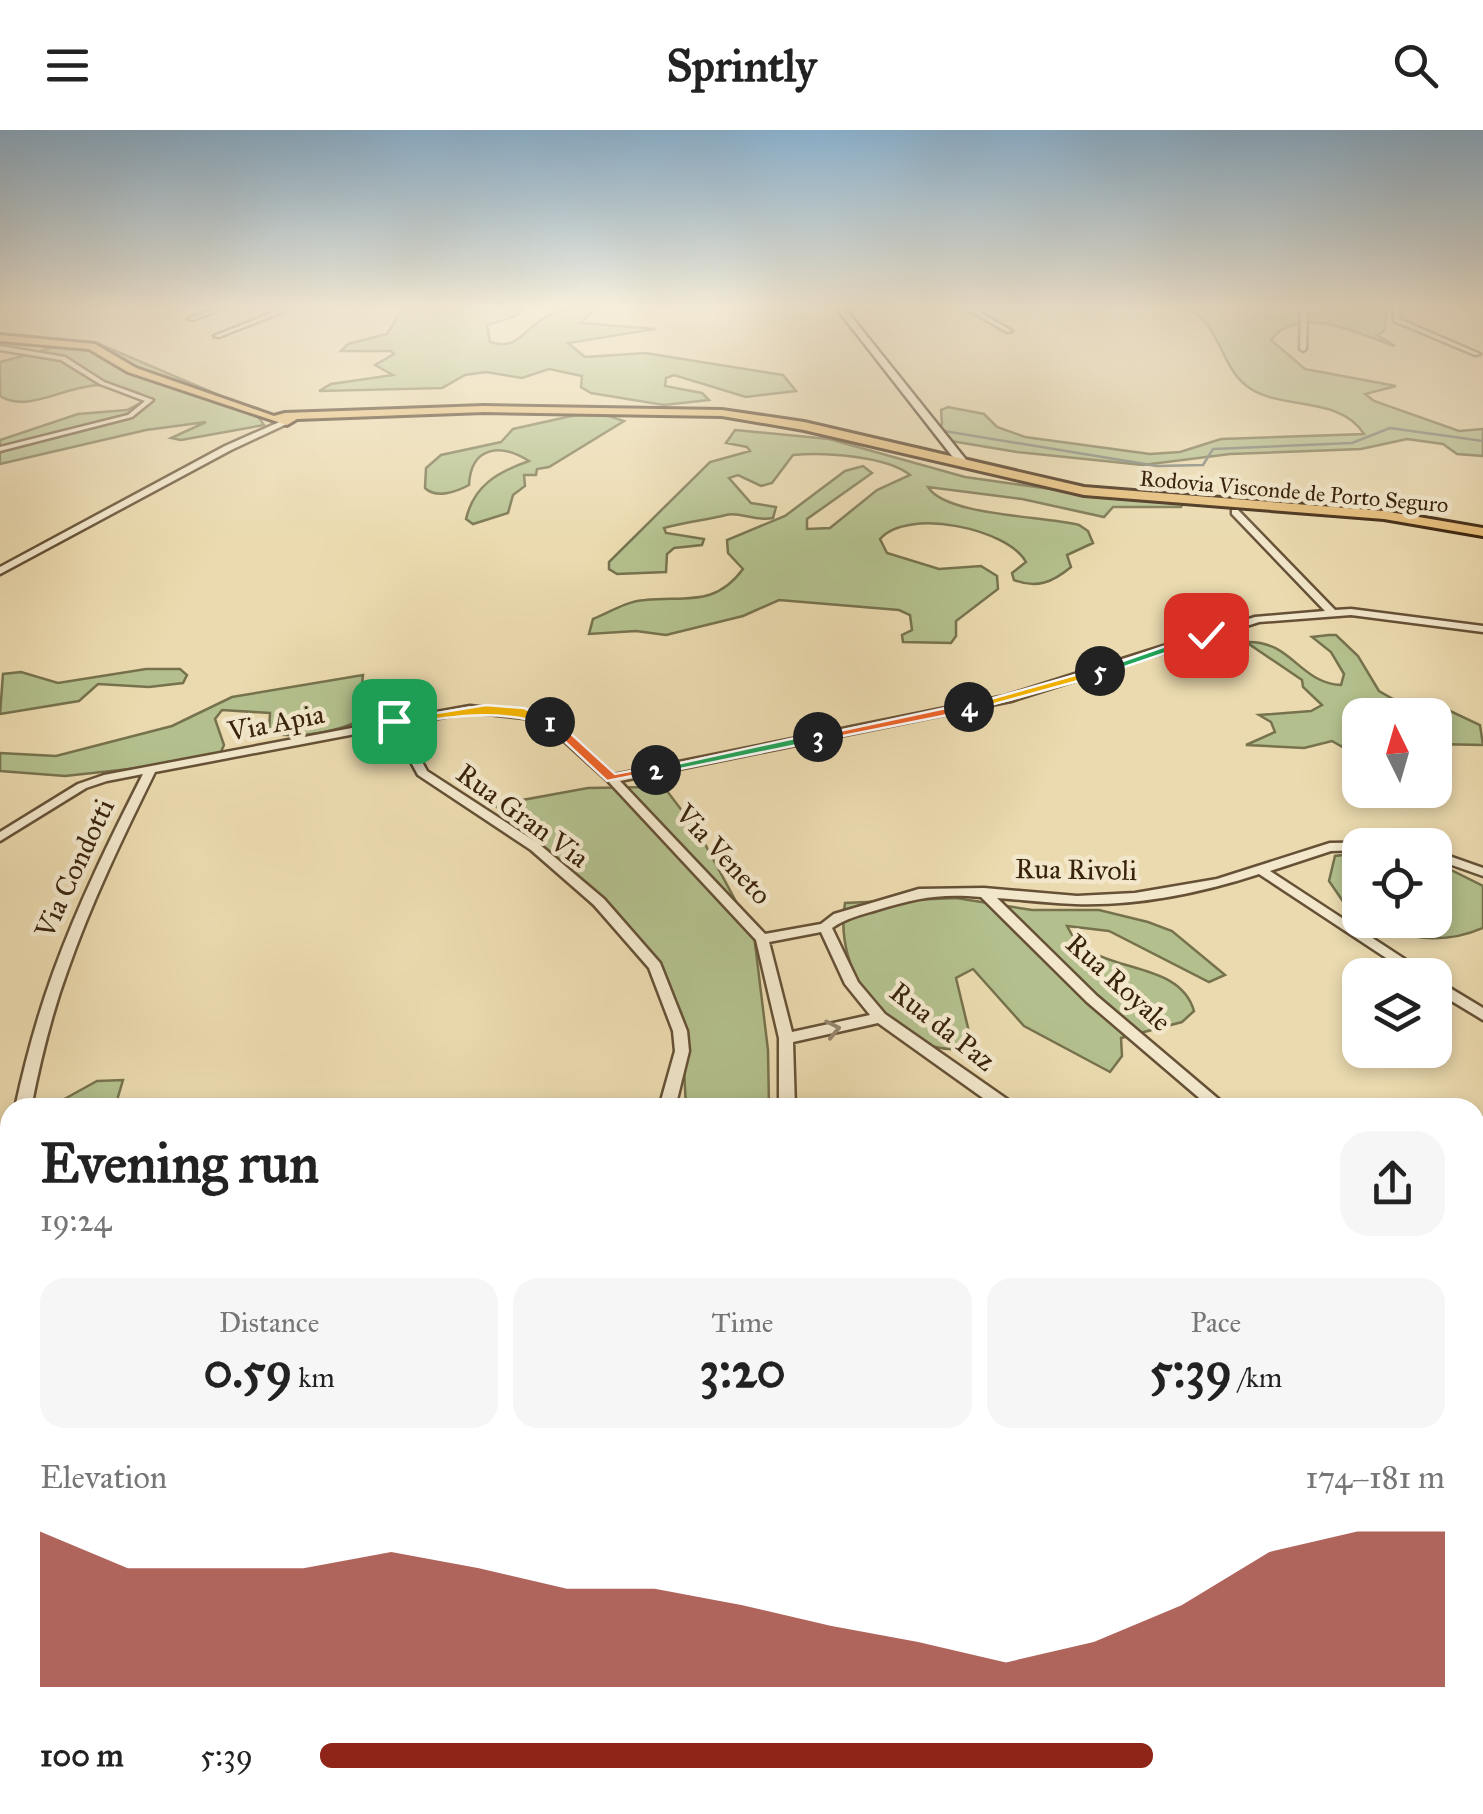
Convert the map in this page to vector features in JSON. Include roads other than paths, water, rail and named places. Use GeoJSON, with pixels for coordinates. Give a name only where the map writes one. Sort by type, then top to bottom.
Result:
{"type":"FeatureCollection","features":[{"type":"Feature","properties":{"kind":"main road","name":"Rodovia Visconde de Porto Seguro"},"geometry":{"type":"LineString","coordinates":[[170,384],[284,420],[484,409],[688,410],[757,417],[1100,493]]}},
{"type":"Feature","properties":{"kind":"main road"},"geometry":{"type":"LineString","coordinates":[[887,384],[932,444],[917,454]]}},
{"type":"Feature","properties":{"kind":"main road"},"geometry":{"type":"LineString","coordinates":[[900,384],[966,470],[947,472]]}},
{"type":"Feature","properties":{"kind":"main road","name":"Rodovia Visconde de Porto Seguro"},"geometry":{"type":"LineString","coordinates":[[917,454],[947,472],[992,483],[1384,515],[1483,532]]}},
{"type":"Feature","properties":{"kind":"street"},"geometry":{"type":"LineString","coordinates":[[0,448],[100,426],[148,405],[150,400],[140,394],[104,384]]}},
{"type":"Feature","properties":{"kind":"street"},"geometry":{"type":"LineString","coordinates":[[0,571],[284,420]]}},
{"type":"Feature","properties":{"kind":"street"},"geometry":{"type":"LineString","coordinates":[[1235,512],[1332,613]]}},
{"type":"Feature","properties":{"kind":"street"},"geometry":{"type":"LineString","coordinates":[[612,778],[1007,699],[1258,619],[1332,613],[1384,614],[1483,629]]}},
{"type":"Feature","properties":{"kind":"street","name":"Via Apia"},"geometry":{"type":"LineString","coordinates":[[0,837],[82,786],[151,769],[470,709],[534,714],[564,732],[612,778]]}},
{"type":"Feature","properties":{"kind":"street","name":"Rua Gran Via"},"geometry":{"type":"LineString","coordinates":[[394,721],[422,772],[535,847],[599,902],[654,966],[676,1012],[682,1051],[670,1098]]}},
{"type":"Feature","properties":{"kind":"street","name":"Via Condotti"},"geometry":{"type":"LineString","coordinates":[[26,1098],[41,1017],[59,967],[151,769]]}},
{"type":"Feature","properties":{"kind":"street","name":"Via Veneto"},"geometry":{"type":"LineString","coordinates":[[612,778],[762,939],[786,1038],[787,1098]]}},
{"type":"Feature","properties":{"kind":"street","name":"Rua Rivoli"},"geometry":{"type":"LineString","coordinates":[[762,939],[824,927],[839,917],[919,893],[984,892],[1077,900],[1135,897],[1262,871],[1330,847],[1342,847]]}},
{"type":"Feature","properties":{"kind":"street"},"geometry":{"type":"LineString","coordinates":[[1452,862],[1483,872]]}},
{"type":"Feature","properties":{"kind":"street"},"geometry":{"type":"LineString","coordinates":[[1262,871],[1396,958]]}},
{"type":"Feature","properties":{"kind":"street","name":"Rua Royale"},"geometry":{"type":"LineString","coordinates":[[984,892],[1092,999],[1210,1098]]}},
{"type":"Feature","properties":{"kind":"street","name":"Rua da Paz"},"geometry":{"type":"LineString","coordinates":[[824,927],[852,984],[880,1018],[995,1098]]}},
{"type":"Feature","properties":{"kind":"street"},"geometry":{"type":"LineString","coordinates":[[1452,995],[1483,1015]]}},
{"type":"Feature","properties":{"kind":"street"},"geometry":{"type":"LineString","coordinates":[[786,1038],[880,1018]]}},
{"type":"Feature","properties":{"kind":"waterway"},"geometry":{"type":"LineString","coordinates":[[944,431],[1157,466],[1203,465],[1213,449],[1352,443],[1390,428],[1483,441]]}}]}
